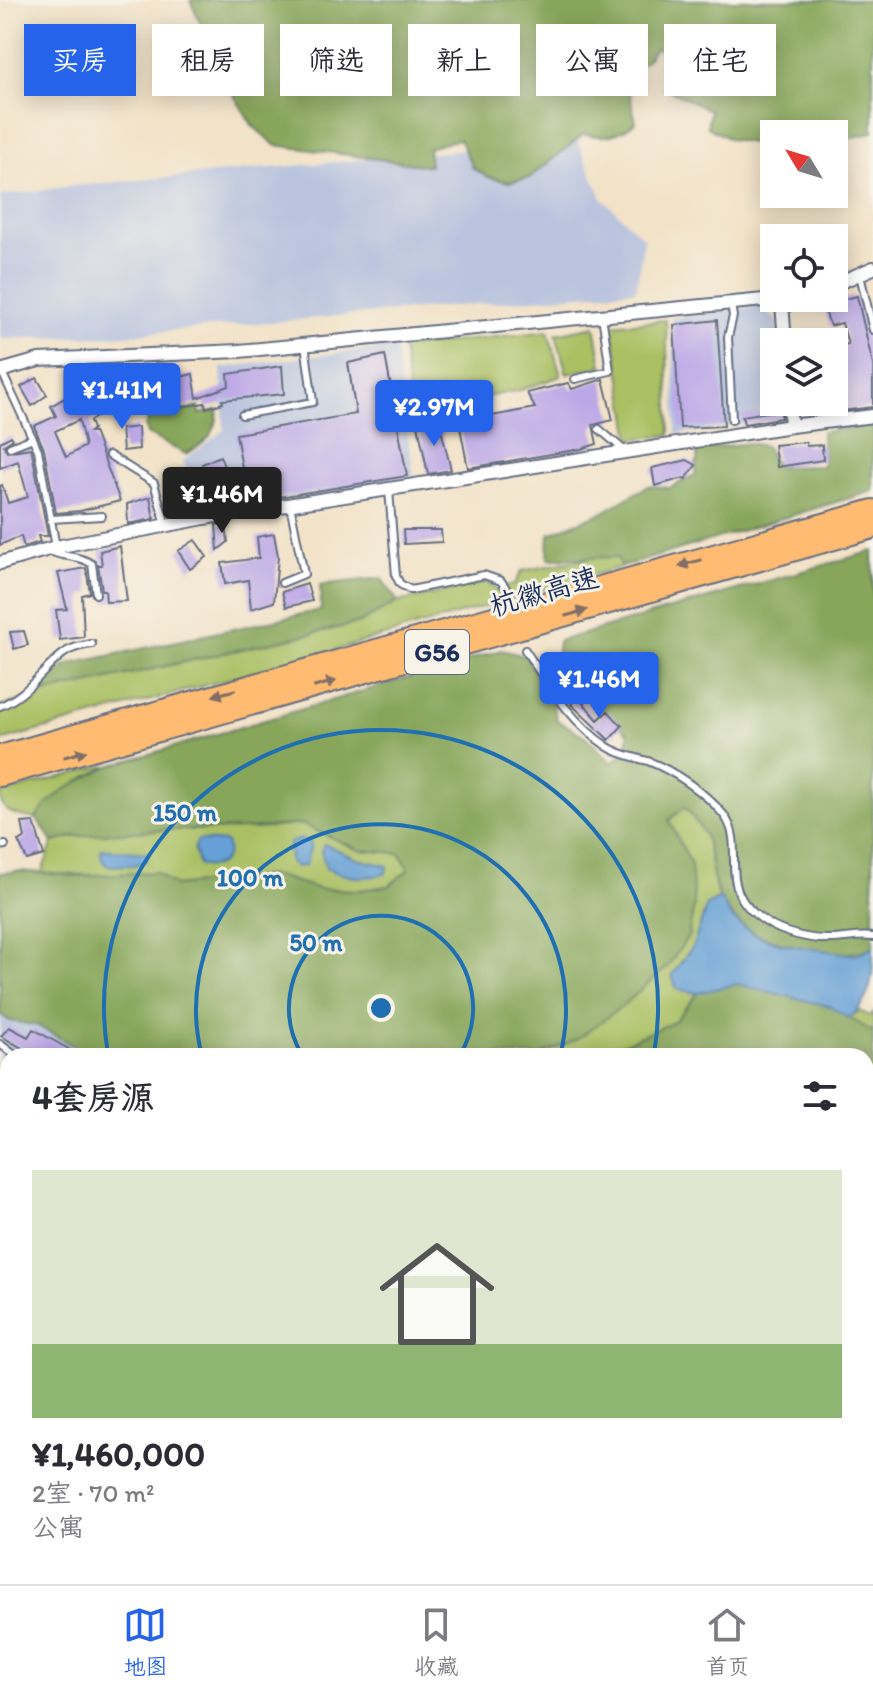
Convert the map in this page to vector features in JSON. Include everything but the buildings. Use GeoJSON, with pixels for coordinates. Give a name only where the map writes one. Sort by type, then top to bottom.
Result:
{"type":"FeatureCollection","features":[{"type":"Feature","properties":{"kind":"highway","name":"杭徽高速"},"geometry":{"type":"LineString","coordinates":[[0,757],[873,511]]}},
{"type":"Feature","properties":{"kind":"highway","name":"杭徽高速"},"geometry":{"type":"LineString","coordinates":[[0,775],[873,527]]}},
{"type":"Feature","properties":{"kind":"street"},"geometry":{"type":"LineString","coordinates":[[848,279],[873,268]]}},
{"type":"Feature","properties":{"kind":"street"},"geometry":{"type":"LineString","coordinates":[[1,370],[39,360],[239,351],[760,300]]}},
{"type":"Feature","properties":{"kind":"street"},"geometry":{"type":"LineString","coordinates":[[790,416],[791,426]]}},
{"type":"Feature","properties":{"kind":"street"},"geometry":{"type":"LineString","coordinates":[[0,563],[52,548],[166,525],[791,426],[873,416]]}},
{"type":"Feature","properties":{"kind":"lane"},"geometry":{"type":"LineString","coordinates":[[860,273],[873,330]]}},
{"type":"Feature","properties":{"kind":"lane"},"geometry":{"type":"LineString","coordinates":[[731,302],[733,316],[728,337],[732,420]]}},
{"type":"Feature","properties":{"kind":"lane"},"geometry":{"type":"LineString","coordinates":[[575,379],[610,371],[602,314]]}},
{"type":"Feature","properties":{"kind":"lane"},"geometry":{"type":"LineString","coordinates":[[242,415],[313,402],[305,344]]}},
{"type":"Feature","properties":{"kind":"lane"},"geometry":{"type":"LineString","coordinates":[[1,370],[38,450],[51,519],[52,548],[57,554],[86,559],[92,564],[96,594]]}},
{"type":"Feature","properties":{"kind":"lane"},"geometry":{"type":"LineString","coordinates":[[599,429],[626,452]]}},
{"type":"Feature","properties":{"kind":"lane"},"geometry":{"type":"LineString","coordinates":[[10,447],[33,438]]}},
{"type":"Feature","properties":{"kind":"lane"},"geometry":{"type":"LineString","coordinates":[[109,455],[154,483],[166,525]]}},
{"type":"Feature","properties":{"kind":"lane"},"geometry":{"type":"LineString","coordinates":[[389,490],[396,576],[400,584],[411,590],[484,575],[501,581],[506,588]]}},
{"type":"Feature","properties":{"kind":"lane"},"geometry":{"type":"LineString","coordinates":[[282,583],[304,574],[290,505]]}},
{"type":"Feature","properties":{"kind":"lane"},"geometry":{"type":"LineString","coordinates":[[51,519],[102,516]]}},
{"type":"Feature","properties":{"kind":"lane"},"geometry":{"type":"LineString","coordinates":[[0,706],[16,698],[63,654],[72,648],[92,644]]}},
{"type":"Feature","properties":{"kind":"lane"},"geometry":{"type":"LineString","coordinates":[[525,650],[570,713],[607,747],[668,771],[702,794],[724,815],[734,838],[733,878],[739,893],[757,916],[767,924],[786,931],[827,940],[860,935],[873,937]]}},
{"type":"Feature","properties":{"kind":"shaded area"},"geometry":{"type":"Polygon","coordinates":[[[577,140],[602,198],[644,239],[636,290],[112,336],[0,339],[0,196],[73,186],[577,140]]]}},
{"type":"Feature","properties":{"kind":"shaded area"},"geometry":{"type":"Polygon","coordinates":[[[760,306],[760,312],[767,312],[778,322],[778,328],[760,328],[760,416],[783,416],[783,419],[676,434],[672,318],[760,306]]]}},
{"type":"Feature","properties":{"kind":"shaded area"},"geometry":{"type":"Polygon","coordinates":[[[395,346],[414,477],[202,512],[183,461],[224,430],[221,368],[395,346]]]}},
{"type":"Feature","properties":{"kind":"shaded area"},"geometry":{"type":"Polygon","coordinates":[[[0,1014],[10,1021],[36,1025],[78,1048],[0,1048],[0,1014]]]}},
{"type":"Feature","properties":{"kind":"green space"},"geometry":{"type":"Polygon","coordinates":[[[190,0],[873,0],[873,132],[848,139],[848,120],[760,120],[760,147],[730,139],[707,127],[710,110],[681,96],[776,96],[776,24],[664,24],[664,52],[655,48],[648,58],[648,24],[536,24],[536,96],[630,96],[636,122],[612,135],[584,134],[529,178],[509,182],[488,177],[473,168],[459,139],[428,148],[430,166],[275,145],[253,126],[234,96],[264,96],[264,24],[201,24],[190,0]]]}},
{"type":"Feature","properties":{"kind":"green space"},"geometry":{"type":"Polygon","coordinates":[[[666,320],[670,435],[631,439],[612,325],[666,320]]]}},
{"type":"Feature","properties":{"kind":"green space"},"geometry":{"type":"Polygon","coordinates":[[[595,326],[602,366],[567,374],[556,334],[595,326]]]}},
{"type":"Feature","properties":{"kind":"green space"},"geometry":{"type":"Polygon","coordinates":[[[548,331],[561,376],[520,390],[411,412],[403,348],[548,331]]]}},
{"type":"Feature","properties":{"kind":"green space"},"geometry":{"type":"Polygon","coordinates":[[[177,390],[181,411],[199,407],[200,414],[218,410],[209,437],[186,454],[147,434],[145,426],[153,410],[177,390]]]}},
{"type":"Feature","properties":{"kind":"green space"},"geometry":{"type":"Polygon","coordinates":[[[873,425],[873,491],[621,567],[617,557],[548,559],[549,534],[603,512],[648,486],[670,488],[695,475],[698,450],[749,443],[765,446],[777,467],[823,466],[822,432],[873,425]]]}},
{"type":"Feature","properties":{"kind":"green space"},"geometry":{"type":"Polygon","coordinates":[[[873,551],[873,947],[840,954],[825,952],[776,941],[748,929],[727,909],[719,896],[703,832],[685,807],[669,820],[691,865],[694,906],[688,937],[667,967],[625,1004],[579,1038],[557,1048],[78,1048],[36,1025],[10,1021],[0,1014],[0,873],[19,871],[78,876],[156,872],[175,886],[273,875],[319,889],[360,890],[389,886],[409,869],[400,853],[359,850],[302,824],[75,836],[53,842],[36,818],[60,793],[109,766],[502,650],[526,656],[550,694],[557,720],[585,736],[612,763],[626,750],[629,734],[581,695],[556,658],[558,641],[873,551]]]}},
{"type":"Feature","properties":{"kind":"green space"},"geometry":{"type":"Polygon","coordinates":[[[601,556],[618,557],[621,567],[328,652],[0,741],[0,707],[36,695],[359,623],[398,602],[488,582],[497,590],[515,584],[522,571],[601,556]]]}},
{"type":"Feature","properties":{"kind":"green space"},"geometry":{"type":"Polygon","coordinates":[[[381,578],[398,602],[359,623],[36,695],[57,671],[71,664],[321,610],[320,585],[381,578]]]}},
{"type":"Feature","properties":{"kind":"green space"},"geometry":{"type":"Polygon","coordinates":[[[109,766],[60,794],[36,819],[12,813],[1,801],[0,794],[109,766]]]}},
{"type":"Feature","properties":{"kind":"green space"},"geometry":{"type":"Polygon","coordinates":[[[685,807],[705,834],[720,898],[707,905],[693,946],[672,975],[677,989],[698,993],[674,1022],[614,1048],[557,1048],[579,1038],[691,865],[668,820],[685,807]]]}},
{"type":"Feature","properties":{"kind":"green space"},"geometry":{"type":"Polygon","coordinates":[[[302,824],[359,850],[400,853],[409,869],[389,886],[360,890],[319,889],[273,875],[175,886],[102,875],[41,874],[53,842],[76,837],[124,831],[253,829],[302,824]]]}},
{"type":"Feature","properties":{"kind":"green space"},"geometry":{"type":"Polygon","coordinates":[[[737,984],[829,1006],[873,1032],[873,1048],[614,1048],[674,1022],[699,992],[737,984]]]}},
{"type":"Feature","properties":{"kind":"green space"},"geometry":{"type":"Polygon","coordinates":[[[859,1011],[870,1016],[873,1013],[873,1032],[849,1018],[859,1011]]]}},
{"type":"Feature","properties":{"kind":"water"},"geometry":{"type":"Polygon","coordinates":[[[302,839],[311,843],[306,865],[296,867],[290,862],[289,843],[302,839]]]}},
{"type":"Feature","properties":{"kind":"water"},"geometry":{"type":"Polygon","coordinates":[[[198,840],[226,842],[228,849],[225,859],[211,867],[198,864],[194,849],[198,840]]]}},
{"type":"Feature","properties":{"kind":"water"},"geometry":{"type":"Polygon","coordinates":[[[324,844],[357,859],[388,866],[385,874],[355,877],[326,868],[321,851],[324,844]]]}},
{"type":"Feature","properties":{"kind":"water"},"geometry":{"type":"Polygon","coordinates":[[[101,849],[147,853],[147,860],[135,865],[107,866],[102,860],[101,849]]]}},
{"type":"Feature","properties":{"kind":"water"},"geometry":{"type":"Polygon","coordinates":[[[720,898],[732,918],[753,934],[782,944],[856,955],[873,947],[870,986],[857,1011],[849,1018],[829,1006],[737,984],[698,993],[677,989],[672,975],[693,946],[707,905],[720,898]]]}}]}
